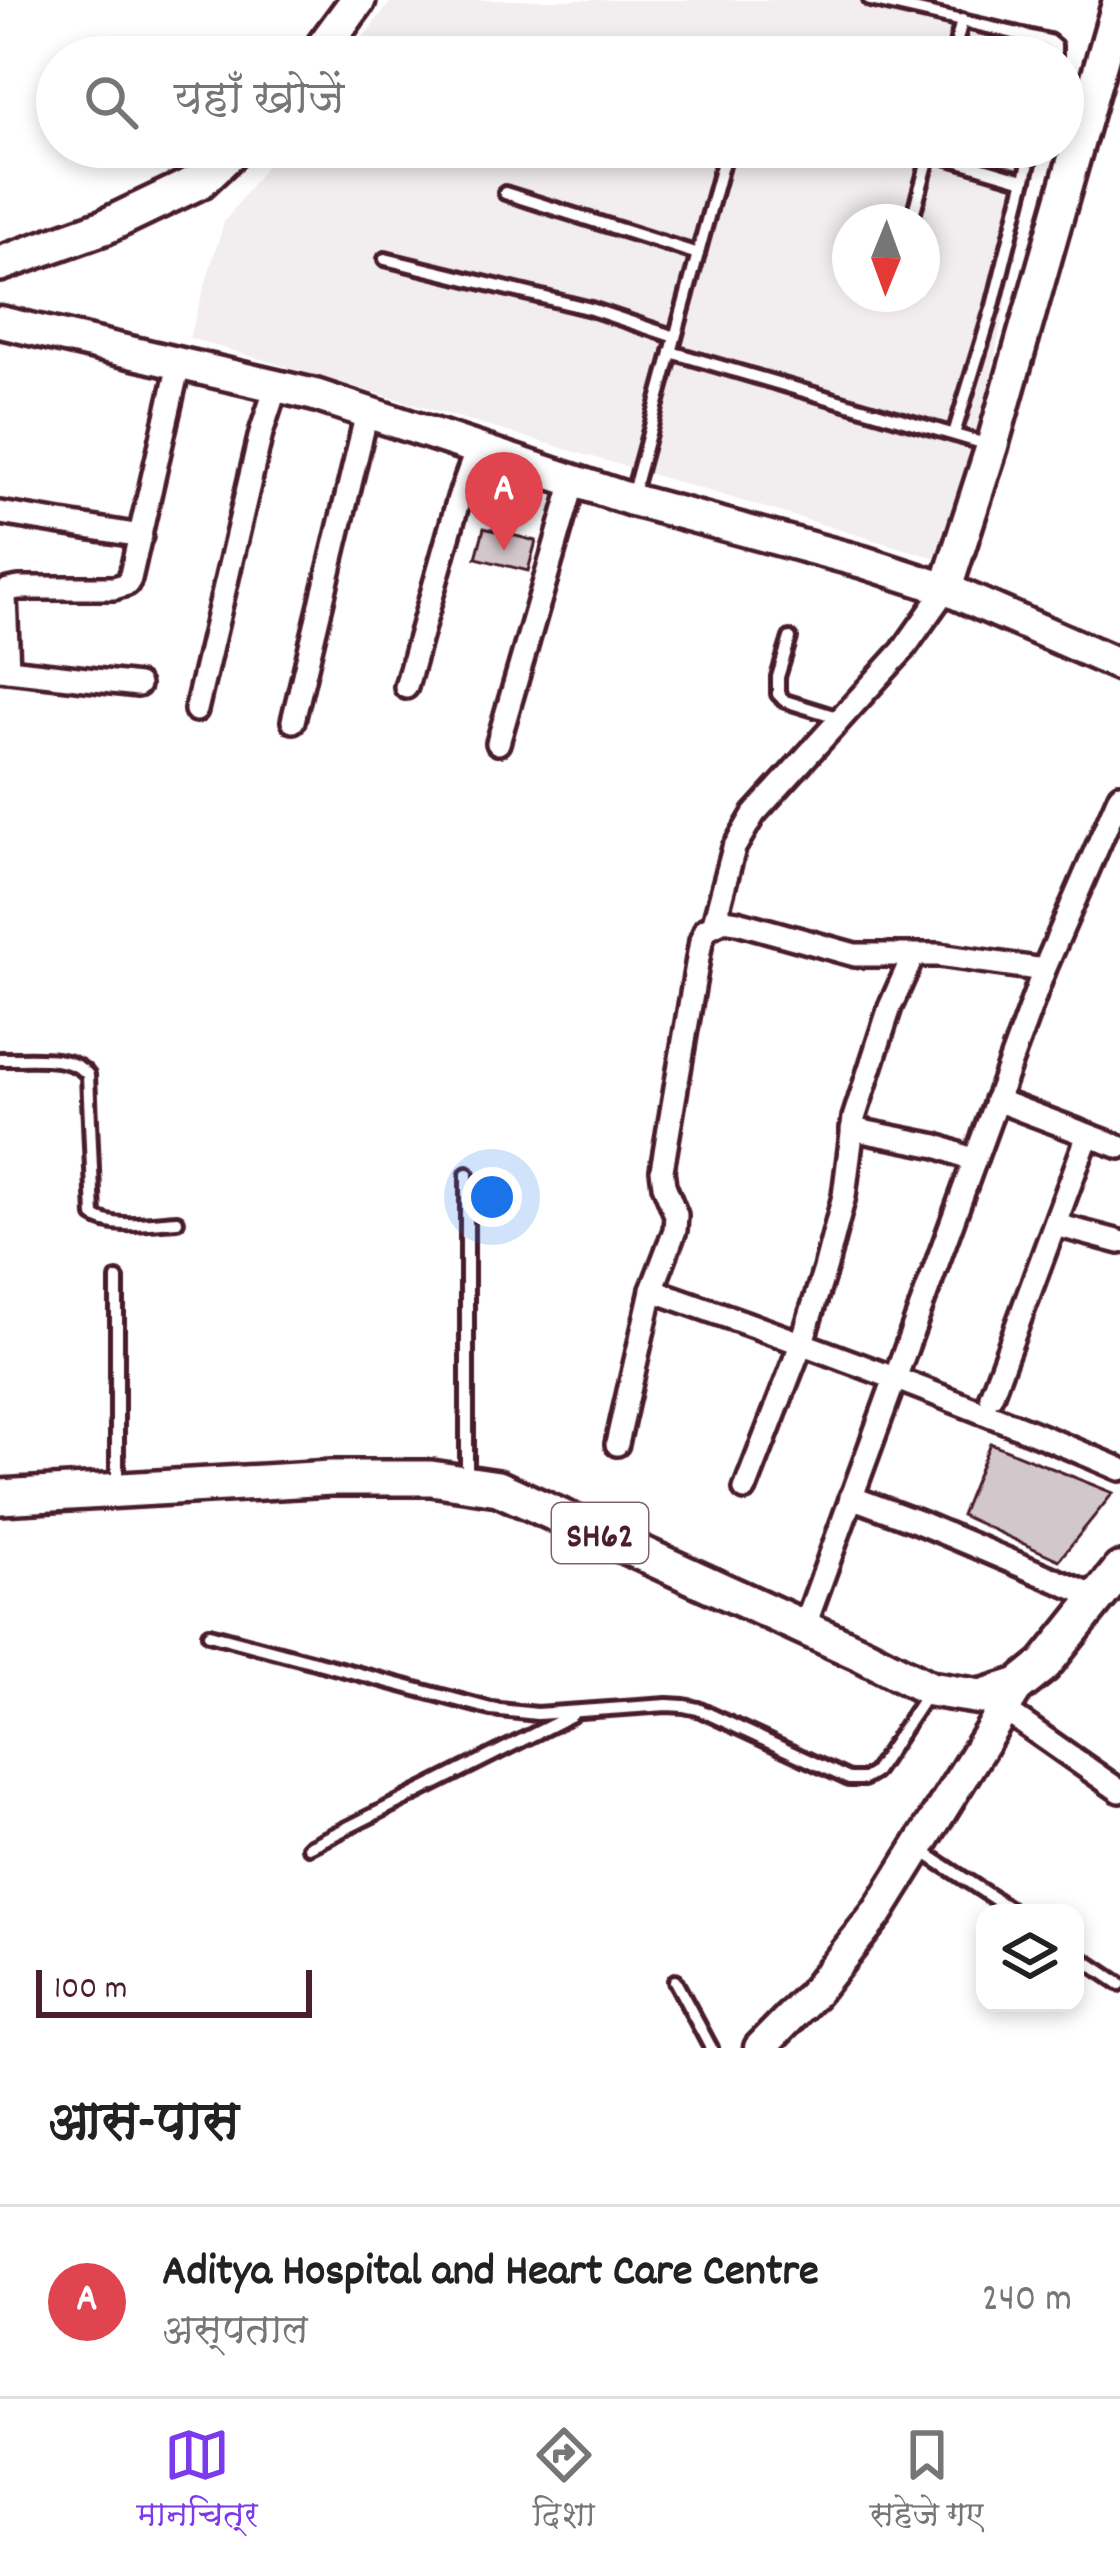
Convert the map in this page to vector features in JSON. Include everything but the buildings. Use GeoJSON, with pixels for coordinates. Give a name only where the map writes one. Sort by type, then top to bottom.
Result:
{"type":"FeatureCollection","features":[{"type":"Feature","properties":{"kind":"main road"},"geometry":{"type":"LineString","coordinates":[[331,36],[358,0]]}},
{"type":"Feature","properties":{"kind":"main road"},"geometry":{"type":"LineString","coordinates":[[0,263],[104,227],[200,181],[214,168]]}},
{"type":"Feature","properties":{"kind":"main road","name":"SH62"},"geometry":{"type":"LineString","coordinates":[[0,1497],[331,1478],[466,1481],[498,1487],[930,1689],[1011,1697]]}},
{"type":"Feature","properties":{"kind":"main road"},"geometry":{"type":"LineString","coordinates":[[1011,1697],[1044,1665],[1120,1570]]}},
{"type":"Feature","properties":{"kind":"street"},"geometry":{"type":"LineString","coordinates":[[1084,123],[1119,0]]}},
{"type":"Feature","properties":{"kind":"street"},"geometry":{"type":"LineString","coordinates":[[714,923],[726,870],[743,830],[940,600],[992,446],[1071,168]]}},
{"type":"Feature","properties":{"kind":"street"},"geometry":{"type":"LineString","coordinates":[[0,322],[315,395],[632,500],[863,562],[940,600],[1120,665]]}},
{"type":"Feature","properties":{"kind":"street"},"geometry":{"type":"LineString","coordinates":[[138,685],[4,670],[5,596],[8,590],[19,588],[127,584],[179,364]]}},
{"type":"Feature","properties":{"kind":"street"},"geometry":{"type":"LineString","coordinates":[[196,710],[276,387]]}},
{"type":"Feature","properties":{"kind":"street"},"geometry":{"type":"LineString","coordinates":[[293,722],[367,412]]}},
{"type":"Feature","properties":{"kind":"street"},"geometry":{"type":"LineString","coordinates":[[406,687],[459,499],[478,449]]}},
{"type":"Feature","properties":{"kind":"street"},"geometry":{"type":"LineString","coordinates":[[497,743],[574,481]]}},
{"type":"Feature","properties":{"kind":"street"},"geometry":{"type":"LineString","coordinates":[[0,513],[141,536]]}},
{"type":"Feature","properties":{"kind":"street"},"geometry":{"type":"LineString","coordinates":[[804,1628],[1044,970],[1120,795]]}},
{"type":"Feature","properties":{"kind":"street"},"geometry":{"type":"LineString","coordinates":[[617,1444],[652,1290],[675,1230],[676,1215],[662,1171],[706,928],[737,922],[855,955],[953,956],[1044,970]]}},
{"type":"Feature","properties":{"kind":"street"},"geometry":{"type":"LineString","coordinates":[[745,1489],[802,1342],[844,1196],[852,1129],[883,1027],[913,956]]}},
{"type":"Feature","properties":{"kind":"street"},"geometry":{"type":"LineString","coordinates":[[996,1100],[1120,1147]]}},
{"type":"Feature","properties":{"kind":"street"},"geometry":{"type":"LineString","coordinates":[[852,1129],[937,1146],[974,1160]]}},
{"type":"Feature","properties":{"kind":"street"},"geometry":{"type":"LineString","coordinates":[[991,1396],[1088,1135]]}},
{"type":"Feature","properties":{"kind":"street"},"geometry":{"type":"LineString","coordinates":[[1056,1225],[1120,1243]]}},
{"type":"Feature","properties":{"kind":"street"},"geometry":{"type":"LineString","coordinates":[[652,1290],[895,1377],[1120,1469]]}},
{"type":"Feature","properties":{"kind":"street"},"geometry":{"type":"LineString","coordinates":[[851,1497],[1098,1598]]}},
{"type":"Feature","properties":{"kind":"street"},"geometry":{"type":"LineString","coordinates":[[760,2048],[848,1953],[1011,1697],[1120,1791]]}},
{"type":"Feature","properties":{"kind":"lane"},"geometry":{"type":"LineString","coordinates":[[870,0],[1028,36]]}},
{"type":"Feature","properties":{"kind":"lane"},"geometry":{"type":"LineString","coordinates":[[958,36],[962,20]]}},
{"type":"Feature","properties":{"kind":"lane"},"geometry":{"type":"LineString","coordinates":[[632,500],[721,168]]}},
{"type":"Feature","properties":{"kind":"lane"},"geometry":{"type":"LineString","coordinates":[[916,204],[926,168]]}},
{"type":"Feature","properties":{"kind":"lane"},"geometry":{"type":"LineString","coordinates":[[987,168],[1024,180]]}},
{"type":"Feature","properties":{"kind":"lane"},"geometry":{"type":"LineString","coordinates":[[954,434],[1027,168]]}},
{"type":"Feature","properties":{"kind":"lane"},"geometry":{"type":"LineString","coordinates":[[505,193],[698,254]]}},
{"type":"Feature","properties":{"kind":"lane"},"geometry":{"type":"LineString","coordinates":[[385,259],[591,309],[675,337]]}},
{"type":"Feature","properties":{"kind":"lane"},"geometry":{"type":"LineString","coordinates":[[671,352],[992,446]]}},
{"type":"Feature","properties":{"kind":"lane"},"geometry":{"type":"LineString","coordinates":[[790,638],[778,694],[785,701],[840,718]]}},
{"type":"Feature","properties":{"kind":"lane"},"geometry":{"type":"LineString","coordinates":[[0,1059],[66,1061],[80,1065],[88,1075],[94,1216],[118,1223],[177,1221]]}},
{"type":"Feature","properties":{"kind":"lane"},"geometry":{"type":"LineString","coordinates":[[466,1481],[467,1174]]}},
{"type":"Feature","properties":{"kind":"lane"},"geometry":{"type":"LineString","coordinates":[[117,1279],[117,1492]]}},
{"type":"Feature","properties":{"kind":"lane"},"geometry":{"type":"LineString","coordinates":[[209,1634],[491,1709],[537,1714],[667,1705],[698,1709],[849,1779],[874,1773],[930,1689]]}},
{"type":"Feature","properties":{"kind":"lane"},"geometry":{"type":"LineString","coordinates":[[309,1847],[580,1711]]}},
{"type":"Feature","properties":{"kind":"lane"},"geometry":{"type":"LineString","coordinates":[[918,1849],[1002,1904]]}},
{"type":"Feature","properties":{"kind":"lane"},"geometry":{"type":"LineString","coordinates":[[1084,1960],[1120,1984]]}},
{"type":"Feature","properties":{"kind":"lane"},"geometry":{"type":"LineString","coordinates":[[675,1981],[711,2048]]}},
{"type":"Feature","properties":{"kind":"shaded area"},"geometry":{"type":"Polygon","coordinates":[[[392,0],[897,0],[1004,36],[364,36],[392,0]]]}},
{"type":"Feature","properties":{"kind":"shaded area"},"geometry":{"type":"Polygon","coordinates":[[[264,168],[1034,168],[951,568],[939,559],[189,338],[224,222],[264,168]]]}},
{"type":"Feature","properties":{"kind":"place","name":"Aditya Hospital and Heart Care Centre"},"geometry":{"type":"Point","coordinates":[504,551]}}]}
